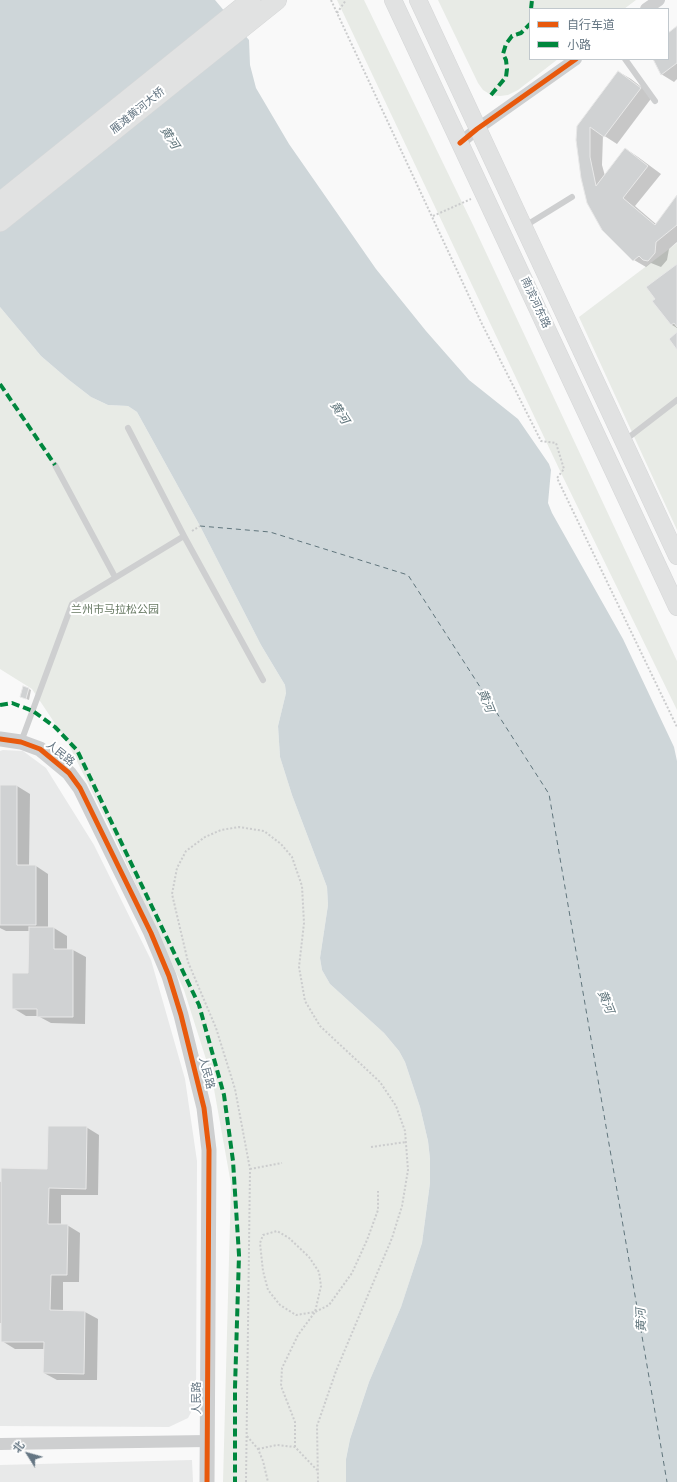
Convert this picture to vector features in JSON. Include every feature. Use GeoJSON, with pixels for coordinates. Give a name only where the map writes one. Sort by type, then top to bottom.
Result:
{"type":"FeatureCollection","features":[{"type":"Feature","properties":{"kind":"main road","name":"南滨河东路"},"geometry":{"type":"LineString","coordinates":[[393,0],[677,607]]}},
{"type":"Feature","properties":{"kind":"main road","name":"南滨河东路"},"geometry":{"type":"LineString","coordinates":[[418,0],[677,556]]}},
{"type":"Feature","properties":{"kind":"main road","name":"雁滩黄河大桥"},"geometry":{"type":"LineString","coordinates":[[0,202],[270,2]]}},
{"type":"Feature","properties":{"kind":"main road","name":"雁滩黄河大桥"},"geometry":{"type":"LineString","coordinates":[[0,222],[270,2]]}},
{"type":"Feature","properties":{"kind":"street"},"geometry":{"type":"LineString","coordinates":[[647,8],[659,0]]}},
{"type":"Feature","properties":{"kind":"street"},"geometry":{"type":"LineString","coordinates":[[460,143],[477,129],[575,60]]}},
{"type":"Feature","properties":{"kind":"street","name":"人民路"},"geometry":{"type":"LineString","coordinates":[[0,739],[21,742],[40,749],[69,773],[80,788],[151,933],[169,976],[182,1022],[204,1108],[209,1150],[208,1482]]}},
{"type":"Feature","properties":{"kind":"street"},"geometry":{"type":"LineString","coordinates":[[0,1444],[207,1441]]}},
{"type":"Feature","properties":{"kind":"lane"},"geometry":{"type":"LineString","coordinates":[[626,60],[655,101]]}},
{"type":"Feature","properties":{"kind":"lane"},"geometry":{"type":"LineString","coordinates":[[523,227],[572,197]]}},
{"type":"Feature","properties":{"kind":"lane"},"geometry":{"type":"LineString","coordinates":[[623,442],[677,400]]}},
{"type":"Feature","properties":{"kind":"lane"},"geometry":{"type":"LineString","coordinates":[[128,428],[184,536],[263,680]]}},
{"type":"Feature","properties":{"kind":"lane"},"geometry":{"type":"LineString","coordinates":[[55,465],[115,577]]}},
{"type":"Feature","properties":{"kind":"lane"},"geometry":{"type":"LineString","coordinates":[[21,742],[72,604],[184,536]]}},
{"type":"Feature","properties":{"kind":"path"},"geometry":{"type":"LineString","coordinates":[[331,0],[433,216],[482,324],[541,441],[556,443],[564,470],[557,478],[677,728]]}},
{"type":"Feature","properties":{"kind":"path"},"geometry":{"type":"LineString","coordinates":[[337,12],[346,0]]}},
{"type":"Feature","properties":{"kind":"path"},"geometry":{"type":"LineString","coordinates":[[433,216],[483,194]]}},
{"type":"Feature","properties":{"kind":"path"},"geometry":{"type":"LineString","coordinates":[[246,1482],[250,1169],[235,1088],[216,1028],[188,962],[172,894],[176,868],[186,851],[205,837],[221,830],[239,827],[264,831],[281,844],[292,857],[302,886],[304,923],[299,967],[305,1001],[320,1026],[380,1082],[396,1106],[405,1131],[408,1170],[402,1206],[392,1238],[336,1371],[317,1426],[318,1482]]}},
{"type":"Feature","properties":{"kind":"path"},"geometry":{"type":"LineString","coordinates":[[372,1147],[406,1142]]}},
{"type":"Feature","properties":{"kind":"path"},"geometry":{"type":"LineString","coordinates":[[250,1169],[282,1163]]}},
{"type":"Feature","properties":{"kind":"path"},"geometry":{"type":"LineString","coordinates":[[295,1447],[295,1422],[281,1386],[282,1368],[298,1335],[315,1312],[321,1286],[319,1272],[309,1257],[289,1238],[277,1232],[263,1235],[260,1243],[262,1271],[268,1290],[280,1305],[296,1315],[315,1312],[329,1305],[352,1273],[367,1240],[378,1210],[378,1192]]}},
{"type":"Feature","properties":{"kind":"path"},"geometry":{"type":"LineString","coordinates":[[246,1435],[258,1449],[263,1461],[268,1482]]}},
{"type":"Feature","properties":{"kind":"path"},"geometry":{"type":"LineString","coordinates":[[258,1449],[277,1446],[295,1447],[318,1471]]}},
{"type":"Feature","properties":{"kind":"shaded area"},"geometry":{"type":"Polygon","coordinates":[[[0,751],[23,751],[46,768],[94,845],[151,960],[185,1079],[197,1161],[196,1403],[188,1418],[169,1427],[0,1426],[0,751]]]}},
{"type":"Feature","properties":{"kind":"shaded area"},"geometry":{"type":"Polygon","coordinates":[[[192,1460],[193,1482],[0,1482],[0,1465],[192,1460]]]}},
{"type":"Feature","properties":{"kind":"green space"},"geometry":{"type":"Polygon","coordinates":[[[337,0],[364,0],[474,227],[677,661],[677,710],[562,475],[337,0]]]}},
{"type":"Feature","properties":{"kind":"green space"},"geometry":{"type":"Polygon","coordinates":[[[438,0],[636,0],[625,8],[529,8],[529,60],[557,60],[518,90],[508,95],[491,95],[483,90],[478,83],[438,0]]]}},
{"type":"Feature","properties":{"kind":"green space"},"geometry":{"type":"Polygon","coordinates":[[[677,243],[677,530],[579,317],[677,243]]]}},
{"type":"Feature","properties":{"kind":"green space","name":"兰州市马拉松公园"},"geometry":{"type":"Polygon","coordinates":[[[0,307],[41,356],[91,397],[108,405],[128,406],[137,412],[200,526],[261,645],[285,685],[286,693],[278,726],[280,757],[292,795],[327,887],[328,905],[320,958],[322,970],[330,984],[384,1033],[399,1051],[405,1062],[420,1107],[428,1141],[430,1159],[430,1183],[422,1243],[401,1307],[369,1382],[350,1439],[346,1459],[346,1482],[223,1482],[231,1184],[212,1078],[184,990],[111,830],[68,743],[32,689],[0,669],[0,307]]]}},
{"type":"Feature","properties":{"kind":"water","name":"黄河"},"geometry":{"type":"Polygon","coordinates":[[[0,0],[215,0],[249,40],[250,65],[256,88],[289,144],[376,269],[426,331],[469,380],[518,419],[549,464],[551,470],[548,503],[552,513],[623,639],[674,747],[677,761],[677,1482],[346,1482],[346,1459],[350,1439],[369,1382],[401,1307],[422,1243],[430,1183],[428,1141],[420,1107],[405,1062],[399,1051],[384,1033],[330,984],[322,970],[320,958],[328,905],[327,887],[292,795],[280,757],[278,726],[286,693],[285,685],[261,645],[200,526],[137,412],[128,406],[108,405],[91,397],[41,356],[0,307],[0,0]]]}},
{"type":"Feature","properties":{"kind":"building"},"geometry":{"type":"Polygon","coordinates":[[[677,26],[677,63],[661,75],[654,60],[669,60],[669,32],[677,26]]]}},
{"type":"Feature","properties":{"kind":"building"},"geometry":{"type":"Polygon","coordinates":[[[618,71],[641,88],[604,137],[590,127],[590,157],[596,186],[625,148],[648,166],[623,198],[655,225],[677,195],[677,225],[656,242],[655,253],[648,261],[643,260],[639,256],[633,261],[602,230],[587,203],[581,178],[576,140],[577,126],[618,71]]]}},
{"type":"Feature","properties":{"kind":"building"},"geometry":{"type":"Polygon","coordinates":[[[677,264],[677,327],[674,323],[671,325],[652,301],[655,299],[646,287],[677,264]]]}},
{"type":"Feature","properties":{"kind":"building"},"geometry":{"type":"Polygon","coordinates":[[[677,332],[677,350],[669,339],[677,332]]]}},
{"type":"Feature","properties":{"kind":"building"},"geometry":{"type":"Polygon","coordinates":[[[23,686],[29,688],[26,699],[20,697],[23,686]]]}},
{"type":"Feature","properties":{"kind":"building"},"geometry":{"type":"Polygon","coordinates":[[[0,785],[17,785],[17,865],[36,865],[36,925],[0,925],[0,785]]]}},
{"type":"Feature","properties":{"kind":"building"},"geometry":{"type":"Polygon","coordinates":[[[29,927],[54,927],[54,949],[73,949],[73,1017],[37,1017],[37,1009],[12,1009],[12,973],[28,973],[29,927]]]}},
{"type":"Feature","properties":{"kind":"building"},"geometry":{"type":"Polygon","coordinates":[[[48,1126],[87,1126],[86,1189],[49,1188],[48,1224],[68,1224],[67,1275],[51,1275],[50,1310],[85,1311],[84,1374],[43,1373],[44,1342],[1,1342],[1,1168],[47,1169],[48,1126]]]}},
{"type":"Feature","properties":{"kind":"ferry route"},"geometry":{"type":"LineString","coordinates":[[200,526],[270,532],[408,575],[549,794],[667,1482]]}},
{"type":"Feature","properties":{"kind":"marked path"},"geometry":{"type":"LineString","coordinates":[[531,8],[532,0]]}},
{"type":"Feature","properties":{"kind":"marked path"},"geometry":{"type":"LineString","coordinates":[[491,95],[506,77],[506,60],[503,54],[506,44],[512,36],[521,33],[529,25]]}},
{"type":"Feature","properties":{"kind":"marked path"},"geometry":{"type":"LineString","coordinates":[[0,384],[55,465]]}},
{"type":"Feature","properties":{"kind":"marked path"},"geometry":{"type":"LineString","coordinates":[[0,705],[12,703],[33,711],[55,727],[77,750],[199,1005],[224,1095],[233,1161],[239,1255],[235,1388],[235,1482]]}},
{"type":"Feature","properties":{"kind":"cycle path"},"geometry":{"type":"LineString","coordinates":[[460,143],[477,129],[575,60]]}},
{"type":"Feature","properties":{"kind":"cycle path"},"geometry":{"type":"LineString","coordinates":[[0,739],[21,742],[40,749],[69,773],[80,788],[151,933],[169,976],[181,1015],[204,1108],[209,1150],[207,1482]]}}]}
